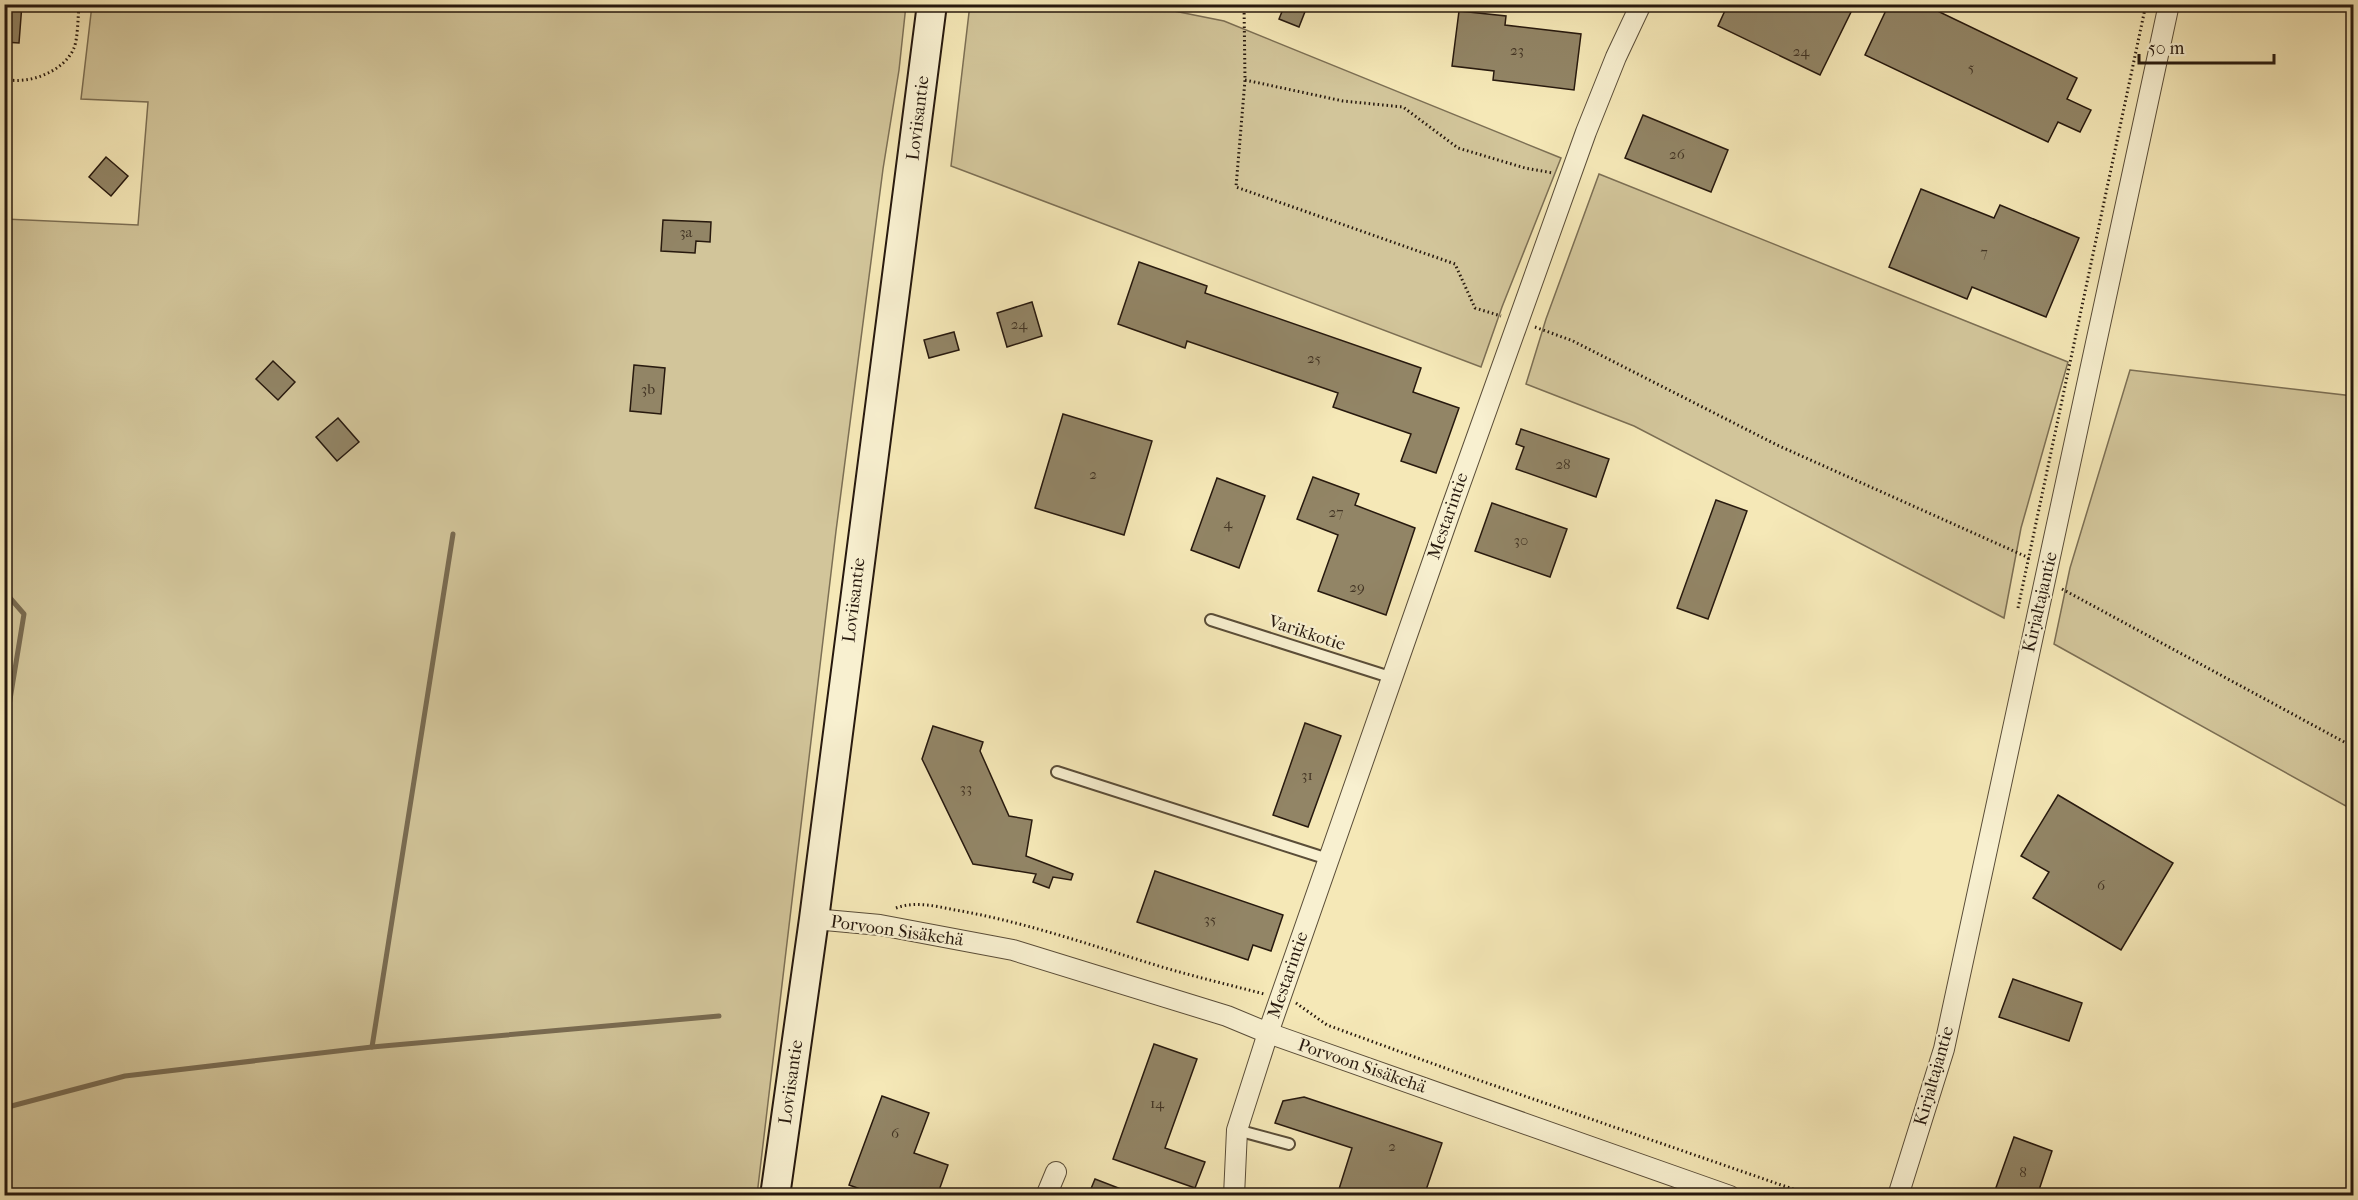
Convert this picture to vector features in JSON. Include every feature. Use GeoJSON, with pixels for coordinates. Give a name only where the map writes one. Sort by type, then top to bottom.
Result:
{"type":"FeatureCollection","features":[{"type":"Feature","properties":{"kind":"main road","name":"Loviisantie"},"geometry":{"type":"LineString","coordinates":[[775,1196],[814,919],[932,4]]}},
{"type":"Feature","properties":{"kind":"street","name":"Mestarintie"},"geometry":{"type":"LineString","coordinates":[[1234,1196],[1237,1130],[1268,1033],[1518,321],[1603,89],[1641,4]]}},
{"type":"Feature","properties":{"kind":"street","name":"Kirjaltajantie"},"geometry":{"type":"LineString","coordinates":[[1898,1196],[1944,1049],[2169,4]]}},
{"type":"Feature","properties":{"kind":"street","name":"Porvoon Sisäkehä"},"geometry":{"type":"LineString","coordinates":[[814,919],[880,925],[1013,950],[1227,1016],[1268,1033],[1730,1196]]}},
{"type":"Feature","properties":{"kind":"street"},"geometry":{"type":"LineString","coordinates":[[1046,1196],[1056,1172]]}},
{"type":"Feature","properties":{"kind":"lane","name":"Varikkotie"},"geometry":{"type":"LineString","coordinates":[[1211,620],[1393,678]]}},
{"type":"Feature","properties":{"kind":"lane"},"geometry":{"type":"LineString","coordinates":[[1056,772],[1329,859]]}},
{"type":"Feature","properties":{"kind":"lane"},"geometry":{"type":"LineString","coordinates":[[1237,1130],[1289,1144]]}},
{"type":"Feature","properties":{"kind":"path"},"geometry":{"type":"LineString","coordinates":[[4,79],[13,81],[40,77],[58,68],[74,48],[79,4]]}},
{"type":"Feature","properties":{"kind":"path"},"geometry":{"type":"LineString","coordinates":[[1244,4],[1245,80],[1236,187],[1455,264],[1474,308],[1573,341],[1777,446],[2027,556],[2046,580],[2336,738],[2354,744]]}},
{"type":"Feature","properties":{"kind":"path"},"geometry":{"type":"LineString","coordinates":[[1245,80],[1343,101],[1403,107],[1458,148],[1525,168],[1571,176]]}},
{"type":"Feature","properties":{"kind":"path"},"geometry":{"type":"LineString","coordinates":[[880,925],[894,909],[906,904],[928,905],[987,915],[1037,927],[1165,968],[1299,1004],[1327,1025],[1814,1196]]}},
{"type":"Feature","properties":{"kind":"shaded area"},"geometry":{"type":"Polygon","coordinates":[[[970,4],[1144,5],[1224,21],[1561,158],[1502,307],[1481,367],[951,166],[970,4]]]}},
{"type":"Feature","properties":{"kind":"shaded area"},"geometry":{"type":"Polygon","coordinates":[[[92,5],[906,5],[836,531],[757,1195],[5,1196],[5,219],[138,225],[148,102],[81,99],[92,5]]]}},
{"type":"Feature","properties":{"kind":"shaded area"},"geometry":{"type":"Polygon","coordinates":[[[1599,174],[2068,362],[2021,528],[2004,618],[1634,426],[1526,384],[1546,319],[1599,174]]]}},
{"type":"Feature","properties":{"kind":"shaded area"},"geometry":{"type":"Polygon","coordinates":[[[2130,370],[2353,396],[2353,810],[2054,644],[2070,568],[2130,370]]]}},
{"type":"Feature","properties":{"kind":"building"},"geometry":{"type":"Polygon","coordinates":[[[4,4],[22,4],[19,43],[4,42],[4,4]]]}},
{"type":"Feature","properties":{"kind":"building"},"geometry":{"type":"Polygon","coordinates":[[[1285,4],[1308,4],[1299,27],[1279,19],[1285,4]]]}},
{"type":"Feature","properties":{"kind":"building"},"geometry":{"type":"Polygon","coordinates":[[[1728,4],[1855,4],[1820,75],[1718,26],[1728,4]]]}},
{"type":"Feature","properties":{"kind":"building"},"geometry":{"type":"Polygon","coordinates":[[[1889,4],[1923,4],[2077,78],[2067,99],[2091,110],[2080,132],[2058,122],[2048,142],[1865,55],[1889,4]]]}},
{"type":"Feature","properties":{"kind":"building"},"geometry":{"type":"Polygon","coordinates":[[[1459,11],[1506,16],[1505,25],[1581,34],[1574,90],[1493,80],[1494,71],[1452,66],[1459,11]]]}},
{"type":"Feature","properties":{"kind":"building"},"geometry":{"type":"Polygon","coordinates":[[[1643,115],[1728,150],[1711,192],[1625,158],[1643,115]]]}},
{"type":"Feature","properties":{"kind":"building"},"geometry":{"type":"Polygon","coordinates":[[[106,157],[128,176],[111,196],[89,177],[106,157]]]}},
{"type":"Feature","properties":{"kind":"building"},"geometry":{"type":"Polygon","coordinates":[[[1921,189],[1994,218],[2000,205],[2079,238],[2046,317],[1972,287],[1967,299],[1889,267],[1921,189]]]}},
{"type":"Feature","properties":{"kind":"building"},"geometry":{"type":"Polygon","coordinates":[[[663,220],[711,222],[710,242],[696,241],[695,253],[661,251],[663,220]]]}},
{"type":"Feature","properties":{"kind":"building"},"geometry":{"type":"Polygon","coordinates":[[[1139,262],[1207,286],[1205,293],[1421,368],[1413,392],[1459,408],[1436,473],[1401,461],[1411,434],[1333,407],[1338,393],[1187,341],[1185,348],[1118,324],[1139,262]]]}},
{"type":"Feature","properties":{"kind":"building"},"geometry":{"type":"Polygon","coordinates":[[[1032,302],[1042,336],[1007,347],[997,313],[1032,302]]]}},
{"type":"Feature","properties":{"kind":"building"},"geometry":{"type":"Polygon","coordinates":[[[954,332],[959,350],[929,358],[924,340],[954,332]]]}},
{"type":"Feature","properties":{"kind":"building"},"geometry":{"type":"Polygon","coordinates":[[[273,361],[295,382],[278,400],[256,379],[273,361]]]}},
{"type":"Feature","properties":{"kind":"building"},"geometry":{"type":"Polygon","coordinates":[[[634,365],[665,368],[661,414],[630,411],[634,365]]]}},
{"type":"Feature","properties":{"kind":"building"},"geometry":{"type":"Polygon","coordinates":[[[1063,414],[1152,441],[1124,535],[1035,508],[1063,414]]]}},
{"type":"Feature","properties":{"kind":"building"},"geometry":{"type":"Polygon","coordinates":[[[338,418],[359,442],[337,461],[316,437],[338,418]]]}},
{"type":"Feature","properties":{"kind":"building"},"geometry":{"type":"Polygon","coordinates":[[[1521,429],[1609,459],[1596,497],[1516,469],[1524,447],[1516,444],[1521,429]]]}},
{"type":"Feature","properties":{"kind":"building"},"geometry":{"type":"Polygon","coordinates":[[[1313,477],[1359,494],[1355,505],[1415,528],[1386,615],[1318,591],[1338,535],[1297,519],[1313,477]]]}},
{"type":"Feature","properties":{"kind":"building"},"geometry":{"type":"Polygon","coordinates":[[[1217,478],[1265,496],[1239,568],[1191,550],[1217,478]]]}},
{"type":"Feature","properties":{"kind":"building"},"geometry":{"type":"Polygon","coordinates":[[[1716,500],[1747,511],[1708,619],[1677,608],[1716,500]]]}},
{"type":"Feature","properties":{"kind":"building"},"geometry":{"type":"Polygon","coordinates":[[[1492,503],[1567,529],[1550,577],[1475,551],[1492,503]]]}},
{"type":"Feature","properties":{"kind":"building"},"geometry":{"type":"Polygon","coordinates":[[[1305,723],[1341,736],[1308,827],[1273,815],[1305,723]]]}},
{"type":"Feature","properties":{"kind":"building"},"geometry":{"type":"Polygon","coordinates":[[[933,726],[983,742],[980,751],[1009,816],[1032,820],[1026,856],[1073,874],[1071,880],[1053,877],[1049,888],[1033,882],[1036,874],[973,864],[922,759],[933,726]]]}},
{"type":"Feature","properties":{"kind":"building"},"geometry":{"type":"Polygon","coordinates":[[[2058,795],[2173,863],[2121,950],[2033,898],[2049,872],[2021,856],[2058,795]]]}},
{"type":"Feature","properties":{"kind":"building"},"geometry":{"type":"Polygon","coordinates":[[[1155,871],[1283,915],[1271,951],[1253,945],[1248,960],[1137,922],[1155,871]]]}},
{"type":"Feature","properties":{"kind":"building"},"geometry":{"type":"Polygon","coordinates":[[[2013,979],[2082,1003],[2069,1041],[1999,1017],[2013,979]]]}},
{"type":"Feature","properties":{"kind":"building"},"geometry":{"type":"Polygon","coordinates":[[[1154,1044],[1197,1059],[1165,1148],[1205,1162],[1195,1188],[1113,1159],[1154,1044]]]}},
{"type":"Feature","properties":{"kind":"building"},"geometry":{"type":"Polygon","coordinates":[[[882,1096],[929,1113],[914,1153],[948,1165],[937,1196],[880,1196],[849,1185],[882,1096]]]}},
{"type":"Feature","properties":{"kind":"building"},"geometry":{"type":"Polygon","coordinates":[[[1304,1097],[1442,1143],[1424,1196],[1357,1196],[1339,1189],[1352,1148],[1275,1123],[1283,1101],[1304,1097]]]}},
{"type":"Feature","properties":{"kind":"building"},"geometry":{"type":"Polygon","coordinates":[[[2014,1137],[2052,1151],[2037,1196],[1993,1196],[2014,1137]]]}},
{"type":"Feature","properties":{"kind":"building"},"geometry":{"type":"Polygon","coordinates":[[[1095,1179],[1134,1194],[1134,1196],[1088,1196],[1095,1179]]]}},
{"type":"Feature","properties":{"kind":"waterway"},"geometry":{"type":"LineString","coordinates":[[372,1047],[453,534]]}},
{"type":"Feature","properties":{"kind":"waterway"},"geometry":{"type":"LineString","coordinates":[[4,591],[24,614],[4,736]]}},
{"type":"Feature","properties":{"kind":"waterway"},"geometry":{"type":"LineString","coordinates":[[4,1108],[125,1076],[372,1047],[719,1016]]}}]}
